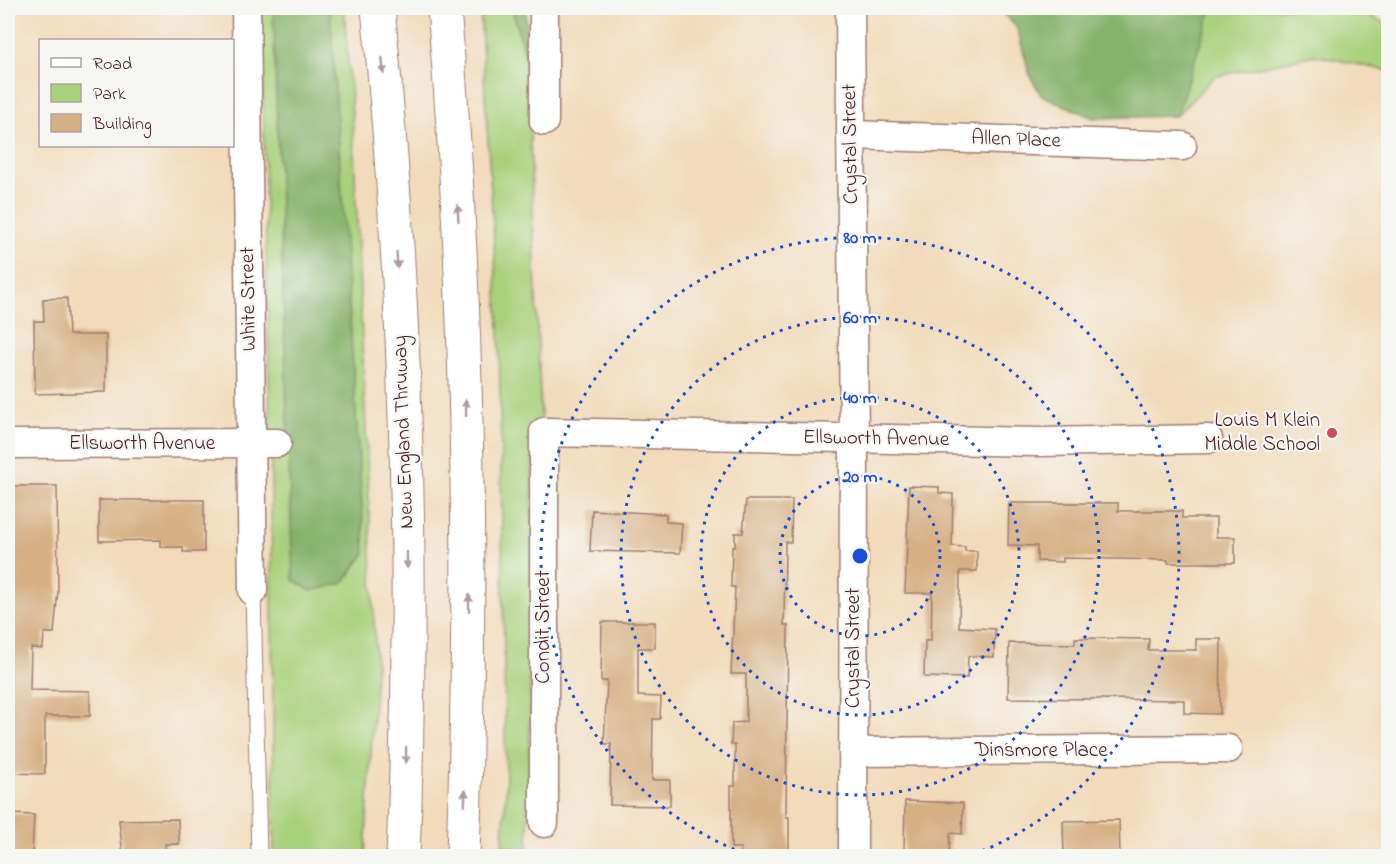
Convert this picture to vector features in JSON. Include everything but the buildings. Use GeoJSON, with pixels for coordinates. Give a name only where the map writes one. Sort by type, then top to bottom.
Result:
{"type":"FeatureCollection","features":[{"type":"Feature","properties":{"kind":"highway","name":"New England Thruway"},"geometry":{"type":"LineString","coordinates":[[378,8],[396,230],[405,423],[407,650],[403,856]]}},
{"type":"Feature","properties":{"kind":"highway"},"geometry":{"type":"LineString","coordinates":[[444,8],[454,142],[465,361],[469,628],[462,856]]}},
{"type":"Feature","properties":{"kind":"street","name":"White Street"},"geometry":{"type":"LineString","coordinates":[[246,8],[264,443],[253,591]]}},
{"type":"Feature","properties":{"kind":"street"},"geometry":{"type":"LineString","coordinates":[[544,8],[544,121]]}},
{"type":"Feature","properties":{"kind":"street","name":"Crystal Street"},"geometry":{"type":"LineString","coordinates":[[850,8],[854,438],[853,856]]}},
{"type":"Feature","properties":{"kind":"street","name":"Allen Place"},"geometry":{"type":"LineString","coordinates":[[851,135],[1182,146]]}},
{"type":"Feature","properties":{"kind":"street","name":"Ellsworth Avenue"},"geometry":{"type":"LineString","coordinates":[[544,432],[1039,442],[1208,440]]}},
{"type":"Feature","properties":{"kind":"street","name":"Condit Street"},"geometry":{"type":"LineString","coordinates":[[544,432],[544,823]]}},
{"type":"Feature","properties":{"kind":"street","name":"Ellsworth Avenue"},"geometry":{"type":"LineString","coordinates":[[8,444],[264,443]]}},
{"type":"Feature","properties":{"kind":"street","name":"Dinsmore Place"},"geometry":{"type":"LineString","coordinates":[[853,752],[1228,749]]}},
{"type":"Feature","properties":{"kind":"lane"},"geometry":{"type":"LineString","coordinates":[[253,591],[258,856]]}},
{"type":"Feature","properties":{"kind":"green space"},"geometry":{"type":"Polygon","coordinates":[[[261,8],[344,8],[353,128],[376,667],[365,856],[274,856],[271,474],[261,8]]]}},
{"type":"Feature","properties":{"kind":"green space"},"geometry":{"type":"Polygon","coordinates":[[[273,8],[330,8],[365,553],[343,583],[311,591],[293,580],[273,8]]]}},
{"type":"Feature","properties":{"kind":"green space"},"geometry":{"type":"Polygon","coordinates":[[[480,8],[512,8],[527,61],[541,420],[533,435],[528,856],[502,856],[506,789],[499,328],[480,8]]]}},
{"type":"Feature","properties":{"kind":"green space"},"geometry":{"type":"Polygon","coordinates":[[[512,8],[526,8],[527,61],[512,8]]]}},
{"type":"Feature","properties":{"kind":"green space"},"geometry":{"type":"Polygon","coordinates":[[[999,8],[1212,8],[1176,116],[1093,118],[1041,95],[1030,76],[1017,28],[999,8]]]}},
{"type":"Feature","properties":{"kind":"green space"},"geometry":{"type":"Polygon","coordinates":[[[1212,8],[1354,8],[1388,25],[1388,71],[1315,55],[1214,77],[1176,116],[1212,8]]]}},
{"type":"Feature","properties":{"kind":"place","name":"Louis M Klein Middle School"},"geometry":{"type":"Point","coordinates":[1332,433]}}]}
